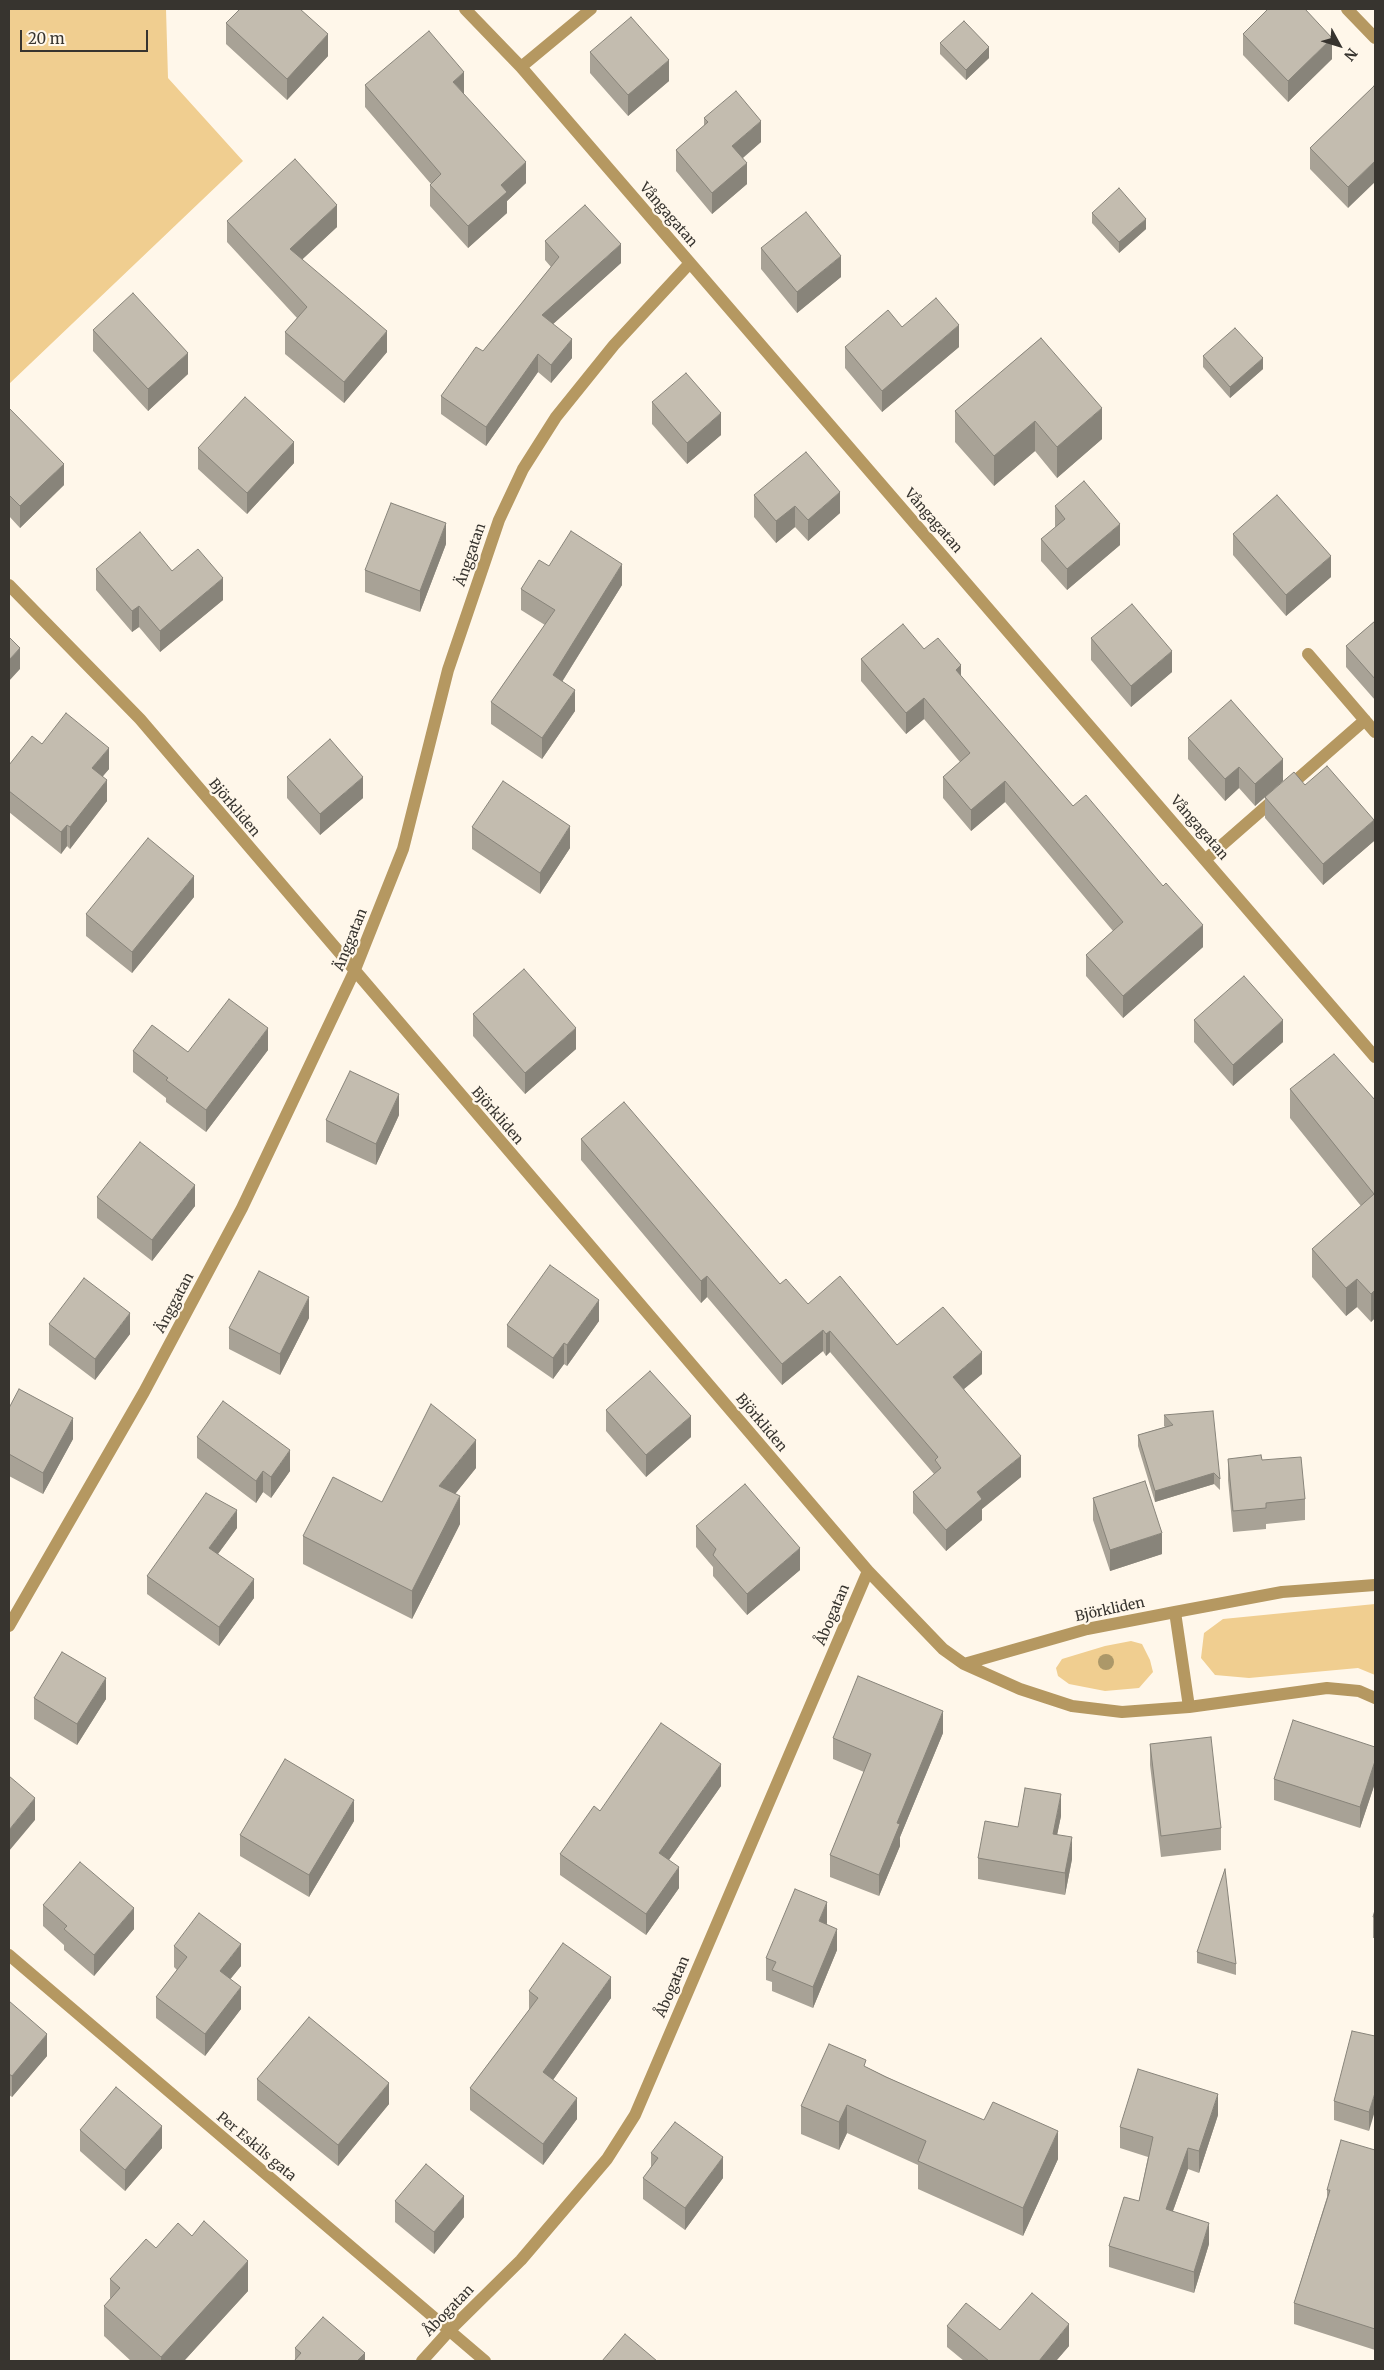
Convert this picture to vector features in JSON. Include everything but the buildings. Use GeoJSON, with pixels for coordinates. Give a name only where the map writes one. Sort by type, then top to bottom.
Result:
{"type":"FeatureCollection","features":[{"type":"Feature","properties":{"kind":"street","name":"Vångagatan"},"geometry":{"type":"LineString","coordinates":[[465,9],[521,67],[1375,1057]]}},
{"type":"Feature","properties":{"kind":"street"},"geometry":{"type":"LineString","coordinates":[[521,67],[591,9]]}},
{"type":"Feature","properties":{"kind":"street"},"geometry":{"type":"LineString","coordinates":[[1347,9],[1375,38]]}},
{"type":"Feature","properties":{"kind":"street","name":"Änggatan"},"geometry":{"type":"LineString","coordinates":[[9,1626],[144,1392],[242,1208],[354,972],[403,849],[448,670],[499,520],[523,469],[556,417],[614,345],[690,263]]}},
{"type":"Feature","properties":{"kind":"street","name":"Björkliden"},"geometry":{"type":"LineString","coordinates":[[9,585],[140,719],[354,972],[868,1571],[943,1649],[964,1664],[1020,1690],[1072,1706],[1122,1712],[1189,1707],[1326,1688],[1359,1691],[1375,1698]]}},
{"type":"Feature","properties":{"kind":"street"},"geometry":{"type":"LineString","coordinates":[[1308,654],[1375,732]]}},
{"type":"Feature","properties":{"kind":"street"},"geometry":{"type":"LineString","coordinates":[[1206,859],[1366,720]]}},
{"type":"Feature","properties":{"kind":"street","name":"Åbogatan"},"geometry":{"type":"LineString","coordinates":[[422,2361],[533,2246],[607,2159],[635,2115],[868,1571]]}},
{"type":"Feature","properties":{"kind":"street","name":"Björkliden"},"geometry":{"type":"LineString","coordinates":[[964,1664],[1087,1630],[1175,1612],[1282,1592],[1375,1585]]}},
{"type":"Feature","properties":{"kind":"street"},"geometry":{"type":"LineString","coordinates":[[1175,1612],[1189,1707]]}},
{"type":"Feature","properties":{"kind":"street","name":"Per Eskils gata"},"geometry":{"type":"LineString","coordinates":[[9,1955],[485,2361]]}},
{"type":"Feature","properties":{"kind":"shaded area"},"geometry":{"type":"Polygon","coordinates":[[[9,9],[166,9],[168,78],[243,161],[9,384],[9,9]]]}},
{"type":"Feature","properties":{"kind":"shaded area"},"geometry":{"type":"Polygon","coordinates":[[[1375,1604],[1375,1675],[1358,1668],[1249,1678],[1215,1675],[1201,1658],[1204,1633],[1223,1619],[1375,1604]]]}},
{"type":"Feature","properties":{"kind":"shaded area"},"geometry":{"type":"Polygon","coordinates":[[[1131,1641],[1142,1644],[1150,1660],[1153,1672],[1139,1688],[1105,1691],[1069,1684],[1058,1676],[1056,1668],[1062,1659],[1105,1646],[1131,1641]]]}}]}
